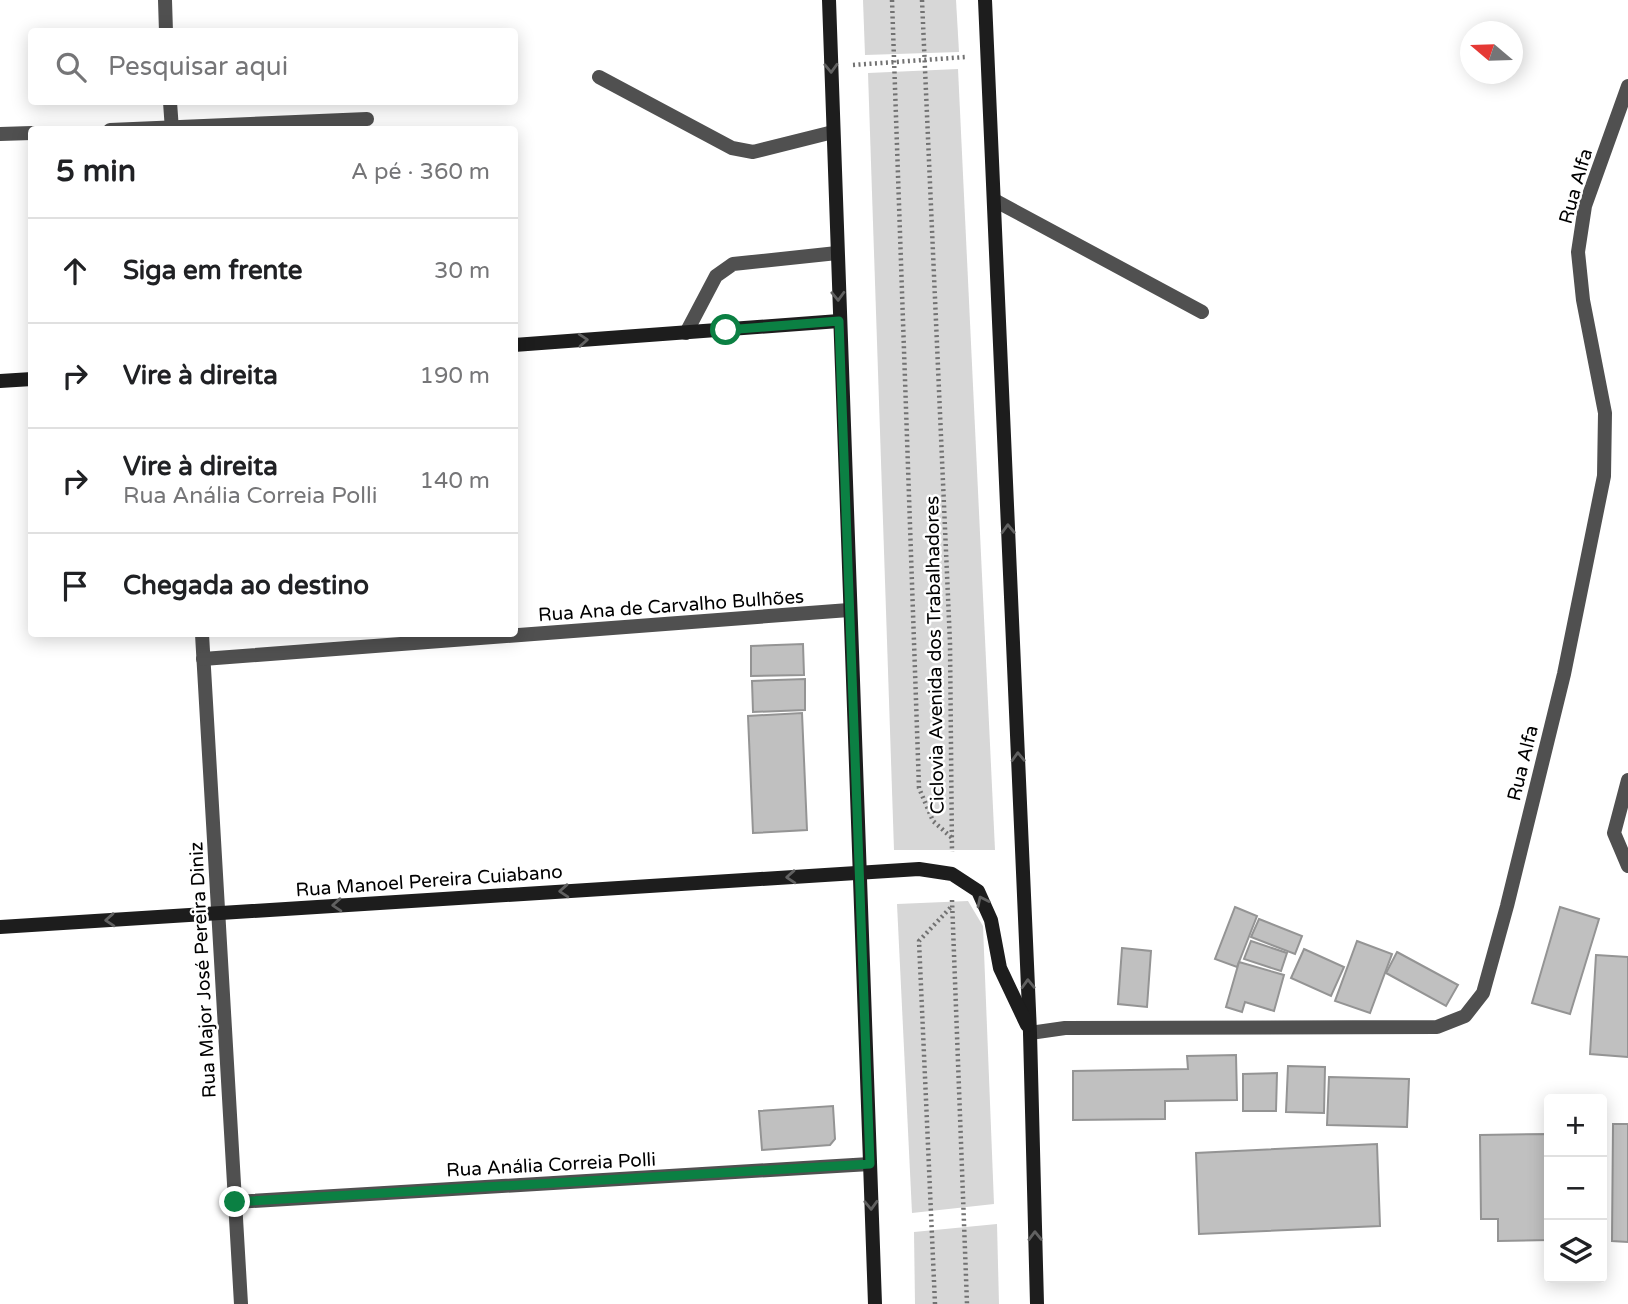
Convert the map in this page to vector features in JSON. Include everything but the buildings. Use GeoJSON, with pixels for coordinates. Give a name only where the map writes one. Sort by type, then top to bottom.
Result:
{"type":"FeatureCollection","features":[{"type":"Feature","properties":{"kind":"main road"},"geometry":{"type":"LineString","coordinates":[[829,0],[876,1304]]}},
{"type":"Feature","properties":{"kind":"main road"},"geometry":{"type":"LineString","coordinates":[[985,0],[1030,1033],[1037,1304]]}},
{"type":"Feature","properties":{"kind":"main road"},"geometry":{"type":"LineString","coordinates":[[518,345],[839,321]]}},
{"type":"Feature","properties":{"kind":"main road"},"geometry":{"type":"LineString","coordinates":[[0,381],[28,379]]}},
{"type":"Feature","properties":{"kind":"main road","name":"Rua Manoel Pereira Cuiabano"},"geometry":{"type":"LineString","coordinates":[[0,926],[919,869],[952,874],[978,891],[991,920],[1000,968],[1030,1033]]}},
{"type":"Feature","properties":{"kind":"street"},"geometry":{"type":"LineString","coordinates":[[164,0],[166,28]]}},
{"type":"Feature","properties":{"kind":"street"},"geometry":{"type":"LineString","coordinates":[[599,77],[732,148],[753,152],[833,132]]}},
{"type":"Feature","properties":{"kind":"street","name":"Rua Alfa"},"geometry":{"type":"LineString","coordinates":[[1030,1033],[1065,1028],[1437,1027],[1465,1016],[1483,993],[1564,674],[1604,476],[1605,413],[1583,300],[1578,252],[1585,206],[1628,86]]}},
{"type":"Feature","properties":{"kind":"street"},"geometry":{"type":"LineString","coordinates":[[170,105],[172,126]]}},
{"type":"Feature","properties":{"kind":"street"},"geometry":{"type":"LineString","coordinates":[[215,126],[367,119]]}},
{"type":"Feature","properties":{"kind":"street"},"geometry":{"type":"LineString","coordinates":[[0,134],[28,133]]}},
{"type":"Feature","properties":{"kind":"street"},"geometry":{"type":"LineString","coordinates":[[994,200],[1202,312]]}},
{"type":"Feature","properties":{"kind":"street"},"geometry":{"type":"LineString","coordinates":[[686,333],[716,276],[733,264],[837,253]]}},
{"type":"Feature","properties":{"kind":"street","name":"Rua Ana de Carvalho Bulhões"},"geometry":{"type":"LineString","coordinates":[[518,635],[849,610]]}},
{"type":"Feature","properties":{"kind":"street","name":"Rua Major José Pereira Diniz"},"geometry":{"type":"LineString","coordinates":[[202,637],[241,1304]]}},
{"type":"Feature","properties":{"kind":"street","name":"Rua Ana de Carvalho Bulhões"},"geometry":{"type":"LineString","coordinates":[[203,659],[493,637]]}},
{"type":"Feature","properties":{"kind":"street"},"geometry":{"type":"LineString","coordinates":[[1628,780],[1614,833],[1628,866]]}},
{"type":"Feature","properties":{"kind":"street","name":"Rua Anália Correia Polli"},"geometry":{"type":"LineString","coordinates":[[235,1202],[870,1164]]}},
{"type":"Feature","properties":{"kind":"path","name":"Ciclovia Avenida dos Trabalhadores"},"geometry":{"type":"LineString","coordinates":[[892,0],[919,788],[933,821],[952,838],[950,643],[922,0]]}},
{"type":"Feature","properties":{"kind":"path"},"geometry":{"type":"LineString","coordinates":[[831,67],[988,56]]}},
{"type":"Feature","properties":{"kind":"path"},"geometry":{"type":"LineString","coordinates":[[935,1304],[919,941],[952,906],[967,1304]]}},
{"type":"Feature","properties":{"kind":"shaded area"},"geometry":{"type":"Polygon","coordinates":[[[863,0],[956,0],[959,52],[865,55],[863,0]]]}},
{"type":"Feature","properties":{"kind":"shaded area"},"geometry":{"type":"Polygon","coordinates":[[[958,69],[995,850],[894,850],[868,73],[958,69]]]}},
{"type":"Feature","properties":{"kind":"shaded area"},"geometry":{"type":"Polygon","coordinates":[[[968,901],[983,926],[994,1204],[912,1213],[897,904],[968,901]]]}},
{"type":"Feature","properties":{"kind":"shaded area"},"geometry":{"type":"Polygon","coordinates":[[[997,1224],[999,1304],[915,1304],[914,1232],[997,1224]]]}},
{"type":"Feature","properties":{"kind":"route"},"geometry":{"type":"LineString","coordinates":[[235,1202],[870,1164],[839,321],[726,330]]}}]}
